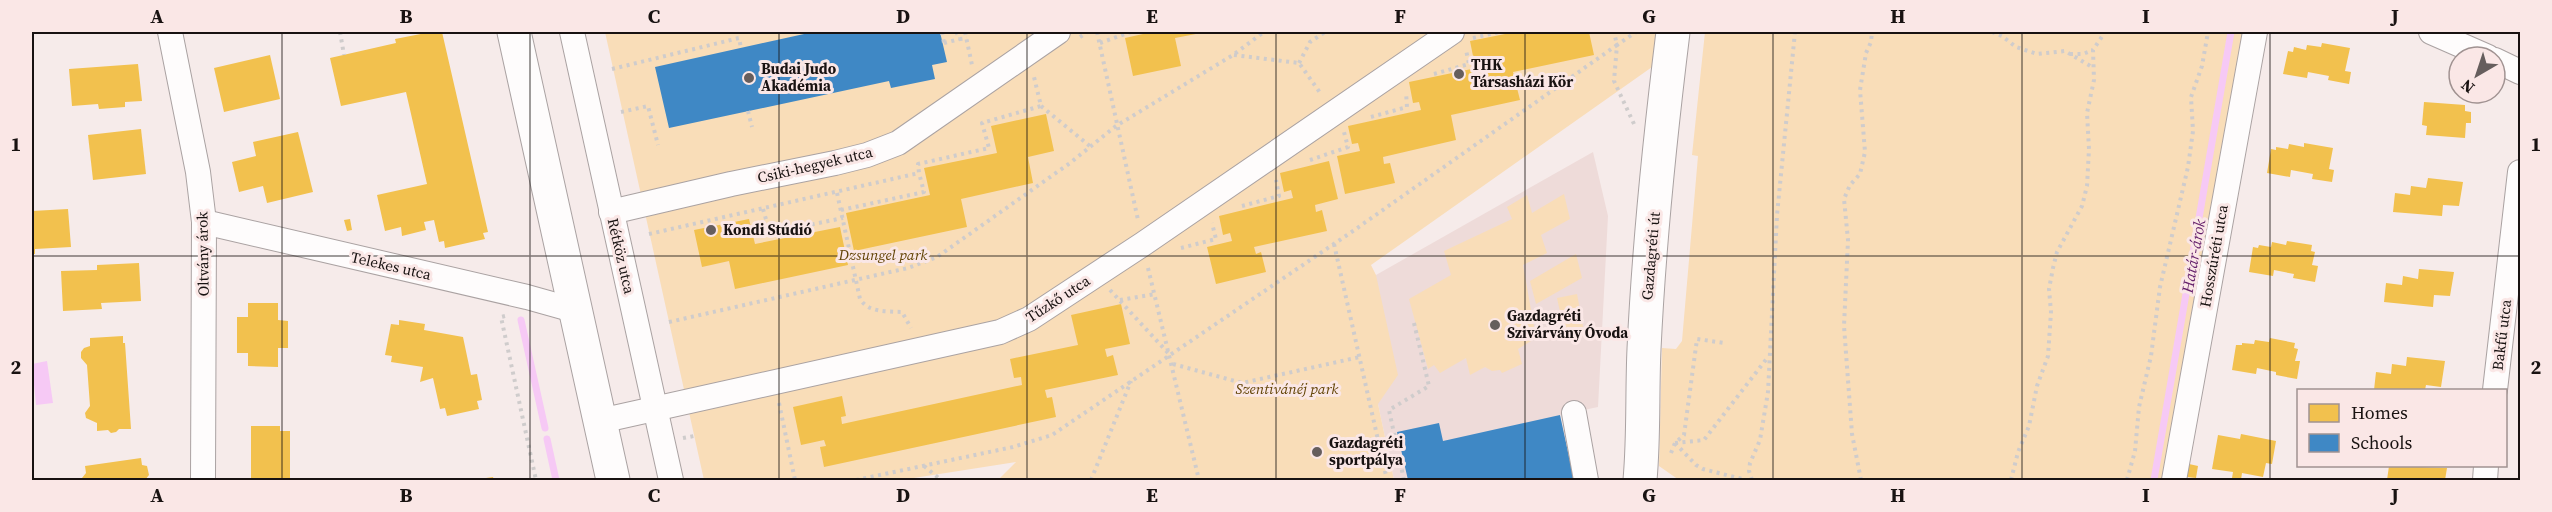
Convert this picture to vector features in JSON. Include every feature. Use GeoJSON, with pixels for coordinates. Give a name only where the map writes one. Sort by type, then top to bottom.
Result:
{"type":"FeatureCollection","features":[{"type":"Feature","properties":{"kind":"street","name":"Oltvány árok"},"geometry":{"type":"LineString","coordinates":[[170,32],[198,172],[204,222],[203,480]]}},
{"type":"Feature","properties":{"kind":"street"},"geometry":{"type":"LineString","coordinates":[[514,32],[614,480]]}},
{"type":"Feature","properties":{"kind":"street","name":"Rétköz utca"},"geometry":{"type":"LineString","coordinates":[[572,32],[671,480]]}},
{"type":"Feature","properties":{"kind":"street","name":"Csiki-hegyek utca"},"geometry":{"type":"LineString","coordinates":[[611,212],[867,155],[898,142],[1058,32]]}},
{"type":"Feature","properties":{"kind":"street","name":"Tűzkő utca"},"geometry":{"type":"LineString","coordinates":[[600,422],[914,353],[1000,332],[1029,319],[1148,241],[1452,32]]}},
{"type":"Feature","properties":{"kind":"street","name":"Gazdagréti út"},"geometry":{"type":"LineString","coordinates":[[1640,480],[1644,442],[1644,350],[1648,291],[1673,32]]}},
{"type":"Feature","properties":{"kind":"street","name":"Hosszúréti utca"},"geometry":{"type":"LineString","coordinates":[[2174,480],[2255,32]]}},
{"type":"Feature","properties":{"kind":"street"},"geometry":{"type":"LineString","coordinates":[[2431,32],[2461,45]]}},
{"type":"Feature","properties":{"kind":"street","name":"Bakfű utca"},"geometry":{"type":"LineString","coordinates":[[2495,389],[2520,172]]}},
{"type":"Feature","properties":{"kind":"street","name":"Telekes utca"},"geometry":{"type":"LineString","coordinates":[[204,222],[527,297],[577,311]]}},
{"type":"Feature","properties":{"kind":"street"},"geometry":{"type":"LineString","coordinates":[[1574,412],[1586,480]]}},
{"type":"Feature","properties":{"kind":"path"},"geometry":{"type":"LineString","coordinates":[[340,32],[344,55]]}},
{"type":"Feature","properties":{"kind":"path"},"geometry":{"type":"LineString","coordinates":[[942,32],[943,43],[967,38]]}},
{"type":"Feature","properties":{"kind":"path"},"geometry":{"type":"LineString","coordinates":[[956,32],[960,39]]}},
{"type":"Feature","properties":{"kind":"path"},"geometry":{"type":"LineString","coordinates":[[965,32],[978,89]]}},
{"type":"Feature","properties":{"kind":"path"},"geometry":{"type":"LineString","coordinates":[[1100,43],[1131,32]]}},
{"type":"Feature","properties":{"kind":"path"},"geometry":{"type":"LineString","coordinates":[[669,322],[908,268],[937,256],[1091,147],[1116,126],[1233,55],[1264,32]]}},
{"type":"Feature","properties":{"kind":"path"},"geometry":{"type":"LineString","coordinates":[[1299,63],[1310,42],[1324,32]]}},
{"type":"Feature","properties":{"kind":"path"},"geometry":{"type":"LineString","coordinates":[[1614,32],[1617,45],[1614,81],[1636,128]]}},
{"type":"Feature","properties":{"kind":"path"},"geometry":{"type":"LineString","coordinates":[[856,480],[1013,447],[1052,435],[1334,244],[1636,32]]}},
{"type":"Feature","properties":{"kind":"path"},"geometry":{"type":"LineString","coordinates":[[1752,480],[1749,471],[1750,463],[1760,440],[1765,415],[1777,215],[1795,32]]}},
{"type":"Feature","properties":{"kind":"path"},"geometry":{"type":"LineString","coordinates":[[1862,480],[1852,434],[1844,326],[1848,240],[1844,199],[1850,185],[1860,174],[1866,152],[1860,96],[1866,53],[1872,32]]}},
{"type":"Feature","properties":{"kind":"path"},"geometry":{"type":"LineString","coordinates":[[1992,32],[2002,36],[2016,47],[2037,54],[2065,51],[2092,67]]}},
{"type":"Feature","properties":{"kind":"path"},"geometry":{"type":"LineString","coordinates":[[2010,480],[2048,356],[2051,312],[2049,289],[2055,260],[2082,206],[2087,186],[2089,149],[2087,113],[2094,80],[2093,50],[2105,32]]}},
{"type":"Feature","properties":{"kind":"path"},"geometry":{"type":"LineString","coordinates":[[2127,480],[2135,450],[2139,407],[2151,356],[2160,287],[2188,167],[2193,131],[2191,98],[2202,66],[2208,32]]}},
{"type":"Feature","properties":{"kind":"path"},"geometry":{"type":"LineString","coordinates":[[612,69],[739,38],[741,48]]}},
{"type":"Feature","properties":{"kind":"path"},"geometry":{"type":"LineString","coordinates":[[2070,54],[2084,54],[2093,50]]}},
{"type":"Feature","properties":{"kind":"path"},"geometry":{"type":"LineString","coordinates":[[1233,55],[1299,63],[1316,87]]}},
{"type":"Feature","properties":{"kind":"path"},"geometry":{"type":"LineString","coordinates":[[621,112],[648,106],[658,145]]}},
{"type":"Feature","properties":{"kind":"path"},"geometry":{"type":"LineString","coordinates":[[1041,106],[1091,147]]}},
{"type":"Feature","properties":{"kind":"path"},"geometry":{"type":"LineString","coordinates":[[748,111],[752,127]]}},
{"type":"Feature","properties":{"kind":"path"},"geometry":{"type":"LineString","coordinates":[[841,210],[924,192],[919,173]]}},
{"type":"Feature","properties":{"kind":"path"},"geometry":{"type":"LineString","coordinates":[[837,193],[860,299],[867,307],[902,312],[910,325],[914,353]]}},
{"type":"Feature","properties":{"kind":"path"},"geometry":{"type":"LineString","coordinates":[[764,209],[770,233],[843,218]]}},
{"type":"Feature","properties":{"kind":"path"},"geometry":{"type":"LineString","coordinates":[[1334,244],[1387,480]]}},
{"type":"Feature","properties":{"kind":"path"},"geometry":{"type":"LineString","coordinates":[[1109,289],[1171,356]]}},
{"type":"Feature","properties":{"kind":"path"},"geometry":{"type":"LineString","coordinates":[[1119,300],[1155,294]]}},
{"type":"Feature","properties":{"kind":"path"},"geometry":{"type":"LineString","coordinates":[[510,314],[501,317],[536,480]]}},
{"type":"Feature","properties":{"kind":"path"},"geometry":{"type":"LineString","coordinates":[[1404,480],[1389,410],[1429,386],[1414,323]]}},
{"type":"Feature","properties":{"kind":"path"},"geometry":{"type":"LineString","coordinates":[[1668,462],[1675,443],[1684,435],[1689,414],[1697,339],[1724,343]]}},
{"type":"Feature","properties":{"kind":"path"},"geometry":{"type":"LineString","coordinates":[[1675,443],[1704,440],[1769,356]]}},
{"type":"Feature","properties":{"kind":"path"},"geometry":{"type":"LineString","coordinates":[[1173,364],[1242,383],[1360,357]]}},
{"type":"Feature","properties":{"kind":"path"},"geometry":{"type":"LineString","coordinates":[[1091,480],[1131,380]]}},
{"type":"Feature","properties":{"kind":"path"},"geometry":{"type":"LineString","coordinates":[[778,400],[795,480]]}},
{"type":"Feature","properties":{"kind":"path"},"geometry":{"type":"LineString","coordinates":[[1675,443],[1696,465],[1703,469],[1746,480]]}},
{"type":"Feature","properties":{"kind":"path"},"geometry":{"type":"LineString","coordinates":[[924,466],[941,480]]}},
{"type":"Feature","properties":{"kind":"shaded area","name":"Gazdagréti Szivárvány Óvoda"},"geometry":{"type":"Polygon","coordinates":[[[1593,152],[1608,216],[1598,407],[1560,415],[1574,480],[1394,480],[1378,404],[1376,275],[1593,152]]]}},
{"type":"Feature","properties":{"kind":"shaded area"},"geometry":{"type":"Polygon","coordinates":[[[47,361],[53,403],[36,405],[32,364],[47,361]]]}},
{"type":"Feature","properties":{"kind":"green space","name":"Dzsungel park"},"geometry":{"type":"Polygon","coordinates":[[[605,32],[1665,32],[1662,60],[1371,265],[1376,275],[1398,375],[1378,404],[1394,480],[998,480],[1016,462],[901,480],[704,480],[605,32]]]}},
{"type":"Feature","properties":{"kind":"green space"},"geometry":{"type":"Polygon","coordinates":[[[1705,32],[2243,32],[2162,480],[1679,480],[1659,466],[1662,348],[1676,349],[1682,341],[1698,156],[1692,155],[1705,32]]]}},
{"type":"Feature","properties":{"kind":"green space"},"geometry":{"type":"Polygon","coordinates":[[[1564,194],[1570,219],[1541,235],[1547,253],[1523,265],[1536,338],[1518,349],[1522,364],[1502,373],[1500,370],[1492,371],[1485,367],[1470,375],[1466,358],[1440,373],[1434,365],[1428,369],[1409,299],[1451,275],[1444,251],[1512,219],[1507,207],[1527,195],[1532,213],[1564,194]]]}},
{"type":"Feature","properties":{"kind":"green space"},"geometry":{"type":"Polygon","coordinates":[[[1576,254],[1582,278],[1536,304],[1530,281],[1576,254]]]}},
{"type":"Feature","properties":{"kind":"green space"},"geometry":{"type":"Polygon","coordinates":[[[1577,294],[1584,332],[1565,335],[1557,298],[1577,294]]]}},
{"type":"Feature","properties":{"kind":"building: Homes"},"geometry":{"type":"Polygon","coordinates":[[[442,32],[488,232],[483,233],[485,239],[445,248],[444,241],[439,242],[434,220],[424,222],[426,230],[402,236],[401,227],[385,231],[377,195],[427,184],[406,92],[341,106],[330,58],[396,43],[395,39],[442,32]]]}},
{"type":"Feature","properties":{"kind":"building: Homes"},"geometry":{"type":"Polygon","coordinates":[[[1143,32],[1201,33],[1175,38],[1181,66],[1133,76],[1125,38],[1143,34],[1143,32]]]}},
{"type":"Feature","properties":{"kind":"building: Homes"},"geometry":{"type":"Polygon","coordinates":[[[1515,32],[1589,32],[1594,55],[1513,72],[1520,100],[1451,115],[1456,140],[1383,157],[1384,164],[1390,163],[1395,183],[1345,194],[1337,156],[1360,151],[1358,143],[1352,144],[1348,126],[1421,110],[1419,102],[1413,103],[1409,82],[1481,67],[1479,60],[1474,61],[1470,41],[1515,32]]]}},
{"type":"Feature","properties":{"kind":"building: Homes"},"geometry":{"type":"Polygon","coordinates":[[[2322,43],[2350,48],[2345,71],[2351,72],[2349,84],[2328,80],[2329,76],[2308,72],[2307,78],[2283,74],[2288,51],[2293,52],[2294,47],[2306,50],[2307,45],[2321,47],[2322,43]]]}},
{"type":"Feature","properties":{"kind":"building: Homes"},"geometry":{"type":"Polygon","coordinates":[[[270,55],[280,99],[224,112],[214,68],[270,55]]]}},
{"type":"Feature","properties":{"kind":"building: Homes"},"geometry":{"type":"Polygon","coordinates":[[[138,64],[142,101],[125,102],[125,107],[99,109],[98,104],[72,106],[69,69],[138,64]]]}},
{"type":"Feature","properties":{"kind":"building: Homes"},"geometry":{"type":"Polygon","coordinates":[[[2424,102],[2465,105],[2465,111],[2471,112],[2471,123],[2466,123],[2465,138],[2426,135],[2427,126],[2422,125],[2424,102]]]}},
{"type":"Feature","properties":{"kind":"building: Homes"},"geometry":{"type":"Polygon","coordinates":[[[1046,114],[1054,151],[1028,157],[1033,183],[961,199],[967,227],[854,251],[846,213],[930,195],[924,168],[997,153],[991,126],[1046,114]]]}},
{"type":"Feature","properties":{"kind":"building: Homes"},"geometry":{"type":"Polygon","coordinates":[[[141,129],[146,174],[93,180],[88,135],[141,129]]]}},
{"type":"Feature","properties":{"kind":"building: Homes"},"geometry":{"type":"Polygon","coordinates":[[[298,132],[313,192],[267,203],[263,186],[239,192],[232,162],[256,156],[253,142],[298,132]]]}},
{"type":"Feature","properties":{"kind":"building: Homes"},"geometry":{"type":"Polygon","coordinates":[[[2304,143],[2333,148],[2329,169],[2334,170],[2332,182],[2312,179],[2313,174],[2291,170],[2290,177],[2267,173],[2271,149],[2276,150],[2276,147],[2288,149],[2289,144],[2304,147],[2304,143]]]}},
{"type":"Feature","properties":{"kind":"building: Homes"},"geometry":{"type":"Polygon","coordinates":[[[1329,161],[1338,199],[1315,205],[1316,212],[1322,210],[1327,231],[1254,247],[1256,254],[1261,252],[1266,272],[1216,284],[1207,247],[1232,241],[1230,233],[1223,235],[1219,216],[1293,198],[1291,190],[1284,192],[1280,173],[1329,161]]]}},
{"type":"Feature","properties":{"kind":"building: Homes"},"geometry":{"type":"Polygon","coordinates":[[[2428,178],[2463,182],[2459,206],[2443,205],[2442,216],[2393,212],[2395,193],[2410,195],[2411,186],[2426,188],[2428,178]]]}},
{"type":"Feature","properties":{"kind":"building: Homes"},"geometry":{"type":"Polygon","coordinates":[[[68,209],[71,247],[35,249],[35,254],[32,254],[32,211],[68,209]]]}},
{"type":"Feature","properties":{"kind":"building: Homes"},"geometry":{"type":"Polygon","coordinates":[[[350,219],[352,230],[347,231],[344,220],[350,219]]]}},
{"type":"Feature","properties":{"kind":"building: Homes"},"geometry":{"type":"Polygon","coordinates":[[[749,219],[755,244],[840,227],[848,265],[735,289],[729,261],[702,267],[694,230],[749,219]]]}},
{"type":"Feature","properties":{"kind":"building: Homes"},"geometry":{"type":"Polygon","coordinates":[[[2287,241],[2312,245],[2311,251],[2315,252],[2312,265],[2318,266],[2315,282],[2293,278],[2294,274],[2274,270],[2273,276],[2249,272],[2253,247],[2258,248],[2259,245],[2271,247],[2272,242],[2286,245],[2287,241]]]}},
{"type":"Feature","properties":{"kind":"building: Homes"},"geometry":{"type":"Polygon","coordinates":[[[139,263],[141,301],[101,303],[102,309],[63,311],[61,271],[97,270],[97,265],[139,263]]]}},
{"type":"Feature","properties":{"kind":"building: Homes"},"geometry":{"type":"Polygon","coordinates":[[[2419,269],[2454,272],[2450,296],[2434,295],[2433,307],[2384,302],[2386,283],[2402,285],[2403,276],[2418,279],[2419,269]]]}},
{"type":"Feature","properties":{"kind":"building: Homes"},"geometry":{"type":"Polygon","coordinates":[[[248,303],[278,303],[278,320],[288,321],[288,348],[278,348],[278,367],[248,366],[248,353],[237,353],[237,317],[248,317],[248,303]]]}},
{"type":"Feature","properties":{"kind":"building: Homes"},"geometry":{"type":"Polygon","coordinates":[[[1121,304],[1130,344],[1105,349],[1107,357],[1113,355],[1118,375],[1045,390],[1047,398],[1052,397],[1056,417],[824,467],[820,447],[826,446],[824,440],[801,445],[793,407],[842,396],[846,416],[841,417],[842,424],[1022,385],[1021,377],[1014,378],[1010,359],[1078,345],[1071,315],[1121,304]]]}},
{"type":"Feature","properties":{"kind":"building: Homes"},"geometry":{"type":"Polygon","coordinates":[[[399,320],[425,324],[424,330],[463,337],[471,375],[477,374],[482,400],[477,401],[479,409],[447,416],[445,408],[440,409],[433,378],[420,382],[423,367],[391,362],[392,356],[385,355],[391,324],[399,325],[399,320]]]}},
{"type":"Feature","properties":{"kind":"building: Homes"},"geometry":{"type":"Polygon","coordinates":[[[123,336],[131,429],[119,429],[111,433],[108,430],[97,431],[97,423],[86,418],[85,413],[90,406],[87,365],[81,358],[81,352],[90,346],[90,338],[123,336]]]}},
{"type":"Feature","properties":{"kind":"building: Homes"},"geometry":{"type":"Polygon","coordinates":[[[2270,338],[2295,343],[2294,348],[2298,349],[2295,361],[2300,361],[2297,379],[2257,368],[2256,374],[2232,370],[2236,345],[2254,344],[2255,340],[2269,342],[2270,338]]]}},
{"type":"Feature","properties":{"kind":"building: Homes"},"geometry":{"type":"Polygon","coordinates":[[[2407,357],[2445,361],[2441,387],[2426,385],[2425,389],[2374,389],[2376,372],[2391,374],[2392,364],[2406,366],[2407,357]]]}},
{"type":"Feature","properties":{"kind":"building: Homes"},"geometry":{"type":"Polygon","coordinates":[[[251,426],[280,426],[280,431],[290,431],[290,480],[251,480],[251,426]]]}},
{"type":"Feature","properties":{"kind":"building: Homes"},"geometry":{"type":"Polygon","coordinates":[[[2241,434],[2276,441],[2272,464],[2266,463],[2263,477],[2242,473],[2241,480],[2232,478],[2233,472],[2212,469],[2218,435],[2240,439],[2241,434]]]}},
{"type":"Feature","properties":{"kind":"building: Homes"},"geometry":{"type":"Polygon","coordinates":[[[141,458],[142,465],[147,466],[149,475],[145,480],[82,480],[86,473],[85,466],[141,458]]]}},
{"type":"Feature","properties":{"kind":"building: Homes"},"geometry":{"type":"Polygon","coordinates":[[[2189,464],[2198,466],[2196,478],[2187,477],[2189,464]]]}},
{"type":"Feature","properties":{"kind":"building: Homes"},"geometry":{"type":"Polygon","coordinates":[[[2389,467],[2447,468],[2445,480],[2387,480],[2389,467]]]}},
{"type":"Feature","properties":{"kind":"building: Homes"},"geometry":{"type":"Polygon","coordinates":[[[493,477],[494,480],[479,480],[479,479],[493,477]]]}},
{"type":"Feature","properties":{"kind":"building: Schools"},"geometry":{"type":"Polygon","coordinates":[[[804,32],[940,32],[947,62],[932,65],[935,79],[891,88],[889,81],[669,128],[655,67],[804,34],[804,32]]]}},
{"type":"Feature","properties":{"kind":"building: Schools"},"geometry":{"type":"Polygon","coordinates":[[[1560,415],[1574,480],[1408,480],[1397,432],[1439,423],[1443,441],[1560,415]]]}},
{"type":"Feature","properties":{"kind":"waterway","name":"Határ-árok"},"geometry":{"type":"LineString","coordinates":[[2154,480],[2231,32]]}},
{"type":"Feature","properties":{"kind":"waterway"},"geometry":{"type":"LineString","coordinates":[[521,320],[545,428]]}},
{"type":"Feature","properties":{"kind":"waterway"},"geometry":{"type":"LineString","coordinates":[[547,439],[556,480]]}},
{"type":"Feature","properties":{"kind":"place","name":"THK Társasházi Kör"},"geometry":{"type":"Point","coordinates":[1459,74]}},
{"type":"Feature","properties":{"kind":"place","name":"Budai Judo Akadémia"},"geometry":{"type":"Point","coordinates":[749,78]}},
{"type":"Feature","properties":{"kind":"place","name":"Kondi Stúdió"},"geometry":{"type":"Point","coordinates":[711,230]}},
{"type":"Feature","properties":{"kind":"place","name":"Gazdagréti Szivárvány Óvoda"},"geometry":{"type":"Point","coordinates":[1495,325]}},
{"type":"Feature","properties":{"kind":"place","name":"Gazdagréti sportpálya"},"geometry":{"type":"Point","coordinates":[1317,452]}},
{"type":"Feature","properties":{"kind":"park label","name":"Szentivánéj park"},"geometry":{"type":"Point","coordinates":[1287,389]}}]}
